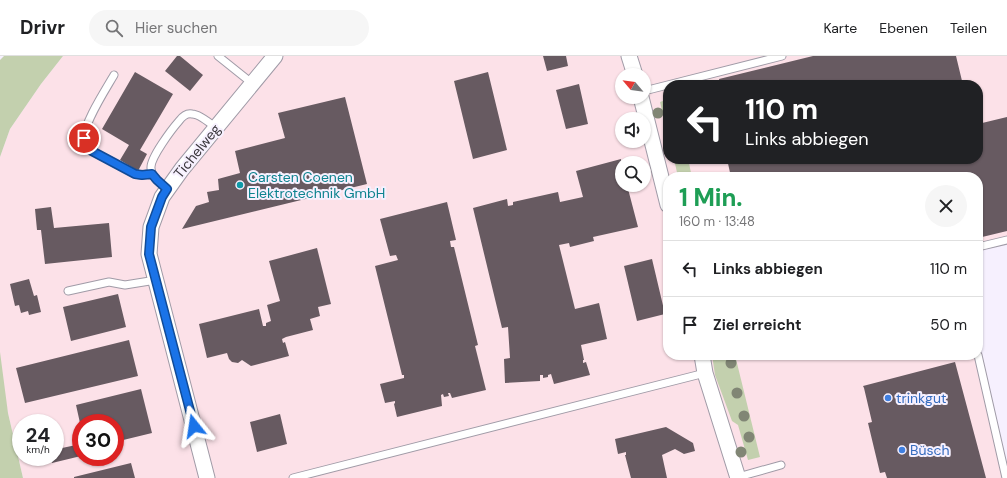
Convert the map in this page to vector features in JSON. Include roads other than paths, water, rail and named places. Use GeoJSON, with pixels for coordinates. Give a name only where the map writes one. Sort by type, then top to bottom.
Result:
{"type":"FeatureCollection","features":[{"type":"Feature","properties":{"kind":"street","name":"Tichelweg"},"geometry":{"type":"LineString","coordinates":[[206,474],[149,254],[151,227],[162,197],[167,189],[275,56]]}},
{"type":"Feature","properties":{"kind":"street"},"geometry":{"type":"LineString","coordinates":[[631,56],[634,68]]}},
{"type":"Feature","properties":{"kind":"street"},"geometry":{"type":"LineString","coordinates":[[643,104],[663,185]]}},
{"type":"Feature","properties":{"kind":"street"},"geometry":{"type":"LineString","coordinates":[[703,360],[705,373],[738,477]]}},
{"type":"Feature","properties":{"kind":"lane"},"geometry":{"type":"LineString","coordinates":[[218,56],[252,84]]}},
{"type":"Feature","properties":{"kind":"lane"},"geometry":{"type":"LineString","coordinates":[[687,80],[782,56]]}},
{"type":"Feature","properties":{"kind":"lane"},"geometry":{"type":"LineString","coordinates":[[114,75],[91,115],[85,129],[85,144],[90,150],[135,174],[152,174]]}},
{"type":"Feature","properties":{"kind":"lane"},"geometry":{"type":"LineString","coordinates":[[651,89],[663,86]]}},
{"type":"Feature","properties":{"kind":"lane"},"geometry":{"type":"LineString","coordinates":[[167,189],[152,174],[150,166],[152,159],[180,120],[186,115],[193,114],[203,118],[216,128]]}},
{"type":"Feature","properties":{"kind":"lane"},"geometry":{"type":"LineString","coordinates":[[983,246],[1007,240]]}},
{"type":"Feature","properties":{"kind":"lane"},"geometry":{"type":"LineString","coordinates":[[68,291],[109,282],[125,285],[156,280]]}},
{"type":"Feature","properties":{"kind":"lane"},"geometry":{"type":"LineString","coordinates":[[979,360],[1006,478]]}},
{"type":"Feature","properties":{"kind":"lane"},"geometry":{"type":"LineString","coordinates":[[293,478],[705,373]]}},
{"type":"Feature","properties":{"kind":"lane"},"geometry":{"type":"LineString","coordinates":[[738,477],[782,465]]}},
{"type":"Feature","properties":{"kind":"place","name":"Carsten Coenen Elektrotechnik GmbH"},"geometry":{"type":"Point","coordinates":[240,185]}},
{"type":"Feature","properties":{"kind":"place","name":"trinkgut"},"geometry":{"type":"Point","coordinates":[888,398]}},
{"type":"Feature","properties":{"kind":"place","name":"Büsch"},"geometry":{"type":"Point","coordinates":[902,450]}}]}
